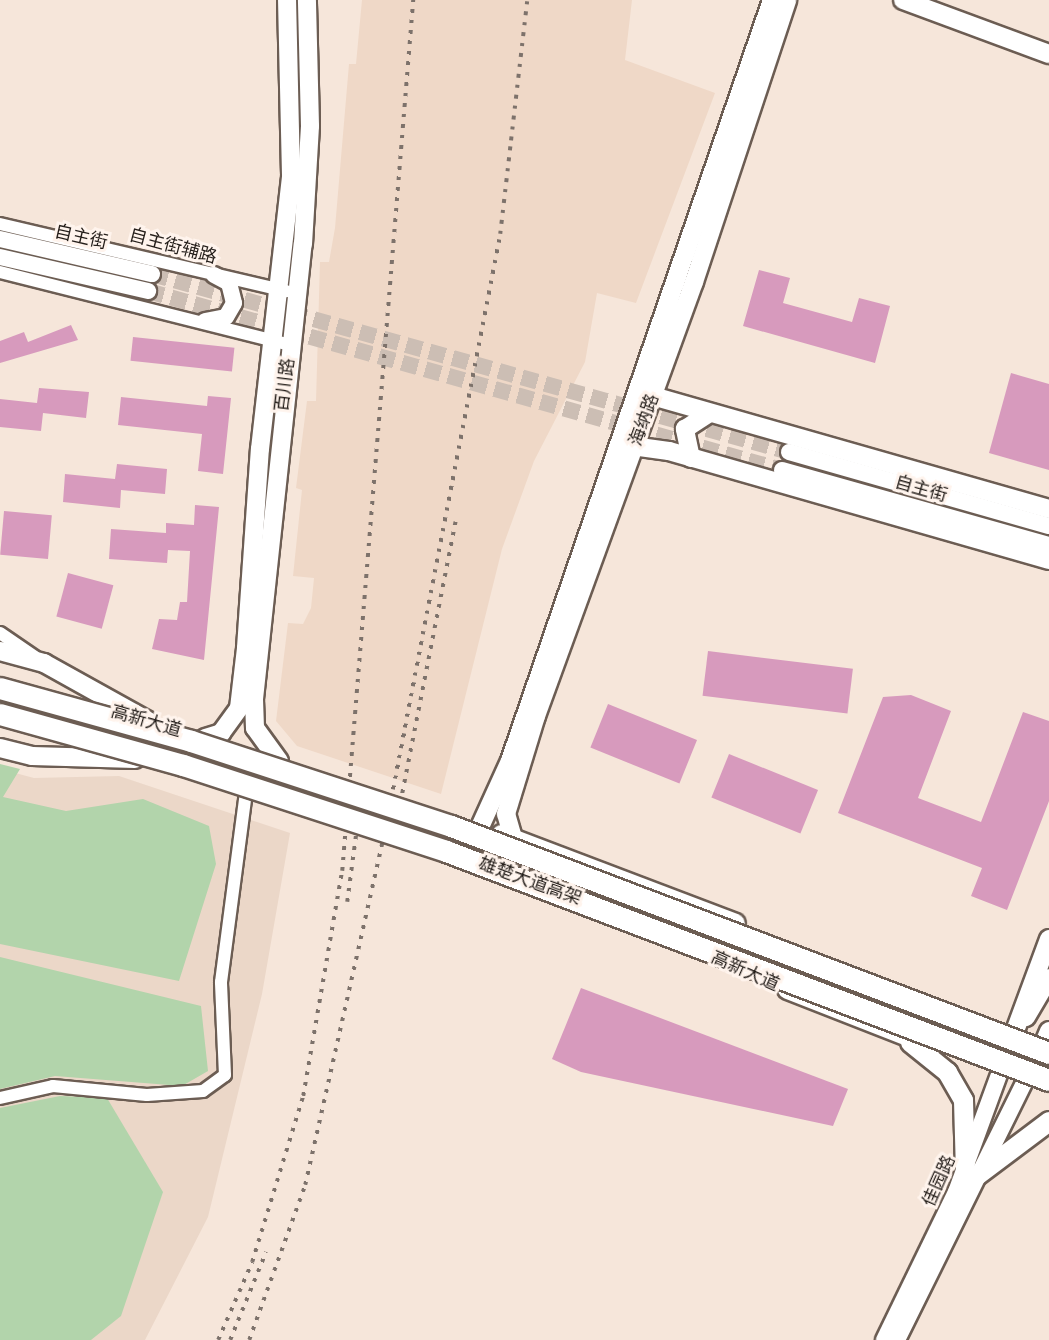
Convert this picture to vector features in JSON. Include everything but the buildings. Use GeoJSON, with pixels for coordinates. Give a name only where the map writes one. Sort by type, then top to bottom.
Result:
{"type":"FeatureCollection","features":[{"type":"Feature","properties":{"kind":"highway","name":"雄楚大道高架"},"geometry":{"type":"LineString","coordinates":[[0,688],[191,741],[451,826],[1048,1043]]}},
{"type":"Feature","properties":{"kind":"highway","name":"雄楚大道高架"},"geometry":{"type":"LineString","coordinates":[[0,714],[105,743],[496,869],[1049,1080]]}},
{"type":"Feature","properties":{"kind":"highway"},"geometry":{"type":"LineString","coordinates":[[0,722],[105,743]]}},
{"type":"Feature","properties":{"kind":"main road","name":"百川路"},"geometry":{"type":"LineString","coordinates":[[287,0],[293,128],[288,292]]}},
{"type":"Feature","properties":{"kind":"main road","name":"百川路"},"geometry":{"type":"LineString","coordinates":[[205,738],[221,733],[239,708],[281,343],[309,151],[307,0]]}},
{"type":"Feature","properties":{"kind":"main road","name":"海纳路"},"geometry":{"type":"LineString","coordinates":[[645,393],[772,0]]}},
{"type":"Feature","properties":{"kind":"main road","name":"海纳路"},"geometry":{"type":"LineString","coordinates":[[480,827],[510,761],[787,0]]}},
{"type":"Feature","properties":{"kind":"main road"},"geometry":{"type":"LineString","coordinates":[[903,0],[1049,54]]}},
{"type":"Feature","properties":{"kind":"main road"},"geometry":{"type":"LineString","coordinates":[[932,0],[1049,43]]}},
{"type":"Feature","properties":{"kind":"main road","name":"百川路"},"geometry":{"type":"LineString","coordinates":[[281,343],[254,713],[261,743],[285,763]]}},
{"type":"Feature","properties":{"kind":"main road"},"geometry":{"type":"LineString","coordinates":[[645,393],[708,414],[1049,509]]}},
{"type":"Feature","properties":{"kind":"main road"},"geometry":{"type":"LineString","coordinates":[[691,458],[685,429],[708,414]]}},
{"type":"Feature","properties":{"kind":"main road","name":"海纳路"},"geometry":{"type":"LineString","coordinates":[[513,838],[506,814],[626,445]]}},
{"type":"Feature","properties":{"kind":"main road"},"geometry":{"type":"LineString","coordinates":[[626,445],[691,458],[1049,560]]}},
{"type":"Feature","properties":{"kind":"main road"},"geometry":{"type":"LineString","coordinates":[[0,651],[44,663],[148,721]]}},
{"type":"Feature","properties":{"kind":"main road","name":"高新大道"},"geometry":{"type":"LineString","coordinates":[[0,679],[285,763]]}},
{"type":"Feature","properties":{"kind":"main road"},"geometry":{"type":"LineString","coordinates":[[0,722],[135,758],[281,804]]}},
{"type":"Feature","properties":{"kind":"main road"},"geometry":{"type":"LineString","coordinates":[[0,748],[32,756],[135,758]]}},
{"type":"Feature","properties":{"kind":"main road"},"geometry":{"type":"LineString","coordinates":[[451,816],[1048,1043]]}},
{"type":"Feature","properties":{"kind":"main road","name":"高新大道"},"geometry":{"type":"LineString","coordinates":[[439,857],[748,970],[900,1035],[1049,1088]]}},
{"type":"Feature","properties":{"kind":"main road"},"geometry":{"type":"LineString","coordinates":[[748,970],[776,961],[760,932]]}},
{"type":"Feature","properties":{"kind":"main road"},"geometry":{"type":"LineString","coordinates":[[1015,1031],[1049,939]]}},
{"type":"Feature","properties":{"kind":"main road"},"geometry":{"type":"LineString","coordinates":[[1015,1031],[1049,978]]}},
{"type":"Feature","properties":{"kind":"main road"},"geometry":{"type":"LineString","coordinates":[[900,1035],[954,1081],[966,1113],[971,1173],[1049,1121]]}},
{"type":"Feature","properties":{"kind":"street","name":"自主街辅路"},"geometry":{"type":"LineString","coordinates":[[0,224],[288,292]]}},
{"type":"Feature","properties":{"kind":"street","name":"自主街"},"geometry":{"type":"LineString","coordinates":[[0,239],[152,274]]}},
{"type":"Feature","properties":{"kind":"street","name":"自主街"},"geometry":{"type":"LineString","coordinates":[[0,257],[148,291]]}},
{"type":"Feature","properties":{"kind":"street"},"geometry":{"type":"LineString","coordinates":[[0,272],[205,321],[281,343]]}},
{"type":"Feature","properties":{"kind":"street"},"geometry":{"type":"LineString","coordinates":[[205,321],[226,317],[234,303],[229,283],[214,275]]}},
{"type":"Feature","properties":{"kind":"street","name":"自主街"},"geometry":{"type":"LineString","coordinates":[[789,452],[1049,526]]}},
{"type":"Feature","properties":{"kind":"street","name":"自主街"},"geometry":{"type":"LineString","coordinates":[[782,470],[1049,547]]}},
{"type":"Feature","properties":{"kind":"street"},"geometry":{"type":"LineString","coordinates":[[0,633],[44,663]]}},
{"type":"Feature","properties":{"kind":"street"},"geometry":{"type":"LineString","coordinates":[[0,1098],[52,1086],[147,1095],[203,1091],[225,1075],[220,982],[246,792]]}},
{"type":"Feature","properties":{"kind":"street","name":"佳园路"},"geometry":{"type":"LineString","coordinates":[[897,1340],[971,1173],[1015,1031]]}},
{"type":"Feature","properties":{"kind":"street","name":"佳园路"},"geometry":{"type":"LineString","coordinates":[[884,1340],[971,1173],[1048,1043]]}},
{"type":"Feature","properties":{"kind":"shaded area"},"geometry":{"type":"Polygon","coordinates":[[[362,0],[632,0],[625,60],[715,93],[636,303],[597,293],[585,362],[534,461],[502,549],[441,794],[297,746],[276,721],[288,623],[303,624],[311,608],[314,578],[293,576],[302,490],[296,488],[307,401],[316,401],[320,262],[329,262],[335,228],[349,64],[356,64],[362,0]]]}},
{"type":"Feature","properties":{"kind":"shaded area"},"geometry":{"type":"Polygon","coordinates":[[[0,769],[34,778],[119,776],[290,833],[262,994],[208,1217],[145,1340],[0,1340],[0,769]]]}},
{"type":"Feature","properties":{"kind":"green space"},"geometry":{"type":"Polygon","coordinates":[[[0,764],[20,769],[3,797],[66,811],[143,799],[209,826],[216,864],[179,981],[0,944],[0,764]]]}},
{"type":"Feature","properties":{"kind":"green space"},"geometry":{"type":"Polygon","coordinates":[[[0,957],[201,1006],[208,1071],[182,1086],[55,1076],[0,1089],[0,957]]]}},
{"type":"Feature","properties":{"kind":"green space"},"geometry":{"type":"Polygon","coordinates":[[[60,1096],[107,1098],[163,1192],[121,1316],[91,1340],[0,1340],[0,1108],[60,1096]]]}},
{"type":"Feature","properties":{"kind":"tunnel"},"geometry":{"type":"LineString","coordinates":[[152,274],[789,452]]}},
{"type":"Feature","properties":{"kind":"tunnel"},"geometry":{"type":"LineString","coordinates":[[148,291],[782,470]]}},
{"type":"Feature","properties":{"kind":"railway"},"geometry":{"type":"LineString","coordinates":[[218,1340],[252,1262],[303,1096],[342,871],[413,0]]}},
{"type":"Feature","properties":{"kind":"railway"},"geometry":{"type":"LineString","coordinates":[[249,1340],[305,1185],[387,820],[500,234],[527,0]]}},
{"type":"Feature","properties":{"kind":"railway"},"geometry":{"type":"LineString","coordinates":[[396,824],[455,522]]}},
{"type":"Feature","properties":{"kind":"railway"},"geometry":{"type":"LineString","coordinates":[[347,902],[357,826]]}},
{"type":"Feature","properties":{"kind":"railway"},"geometry":{"type":"LineString","coordinates":[[230,1340],[266,1252]]}}]}
